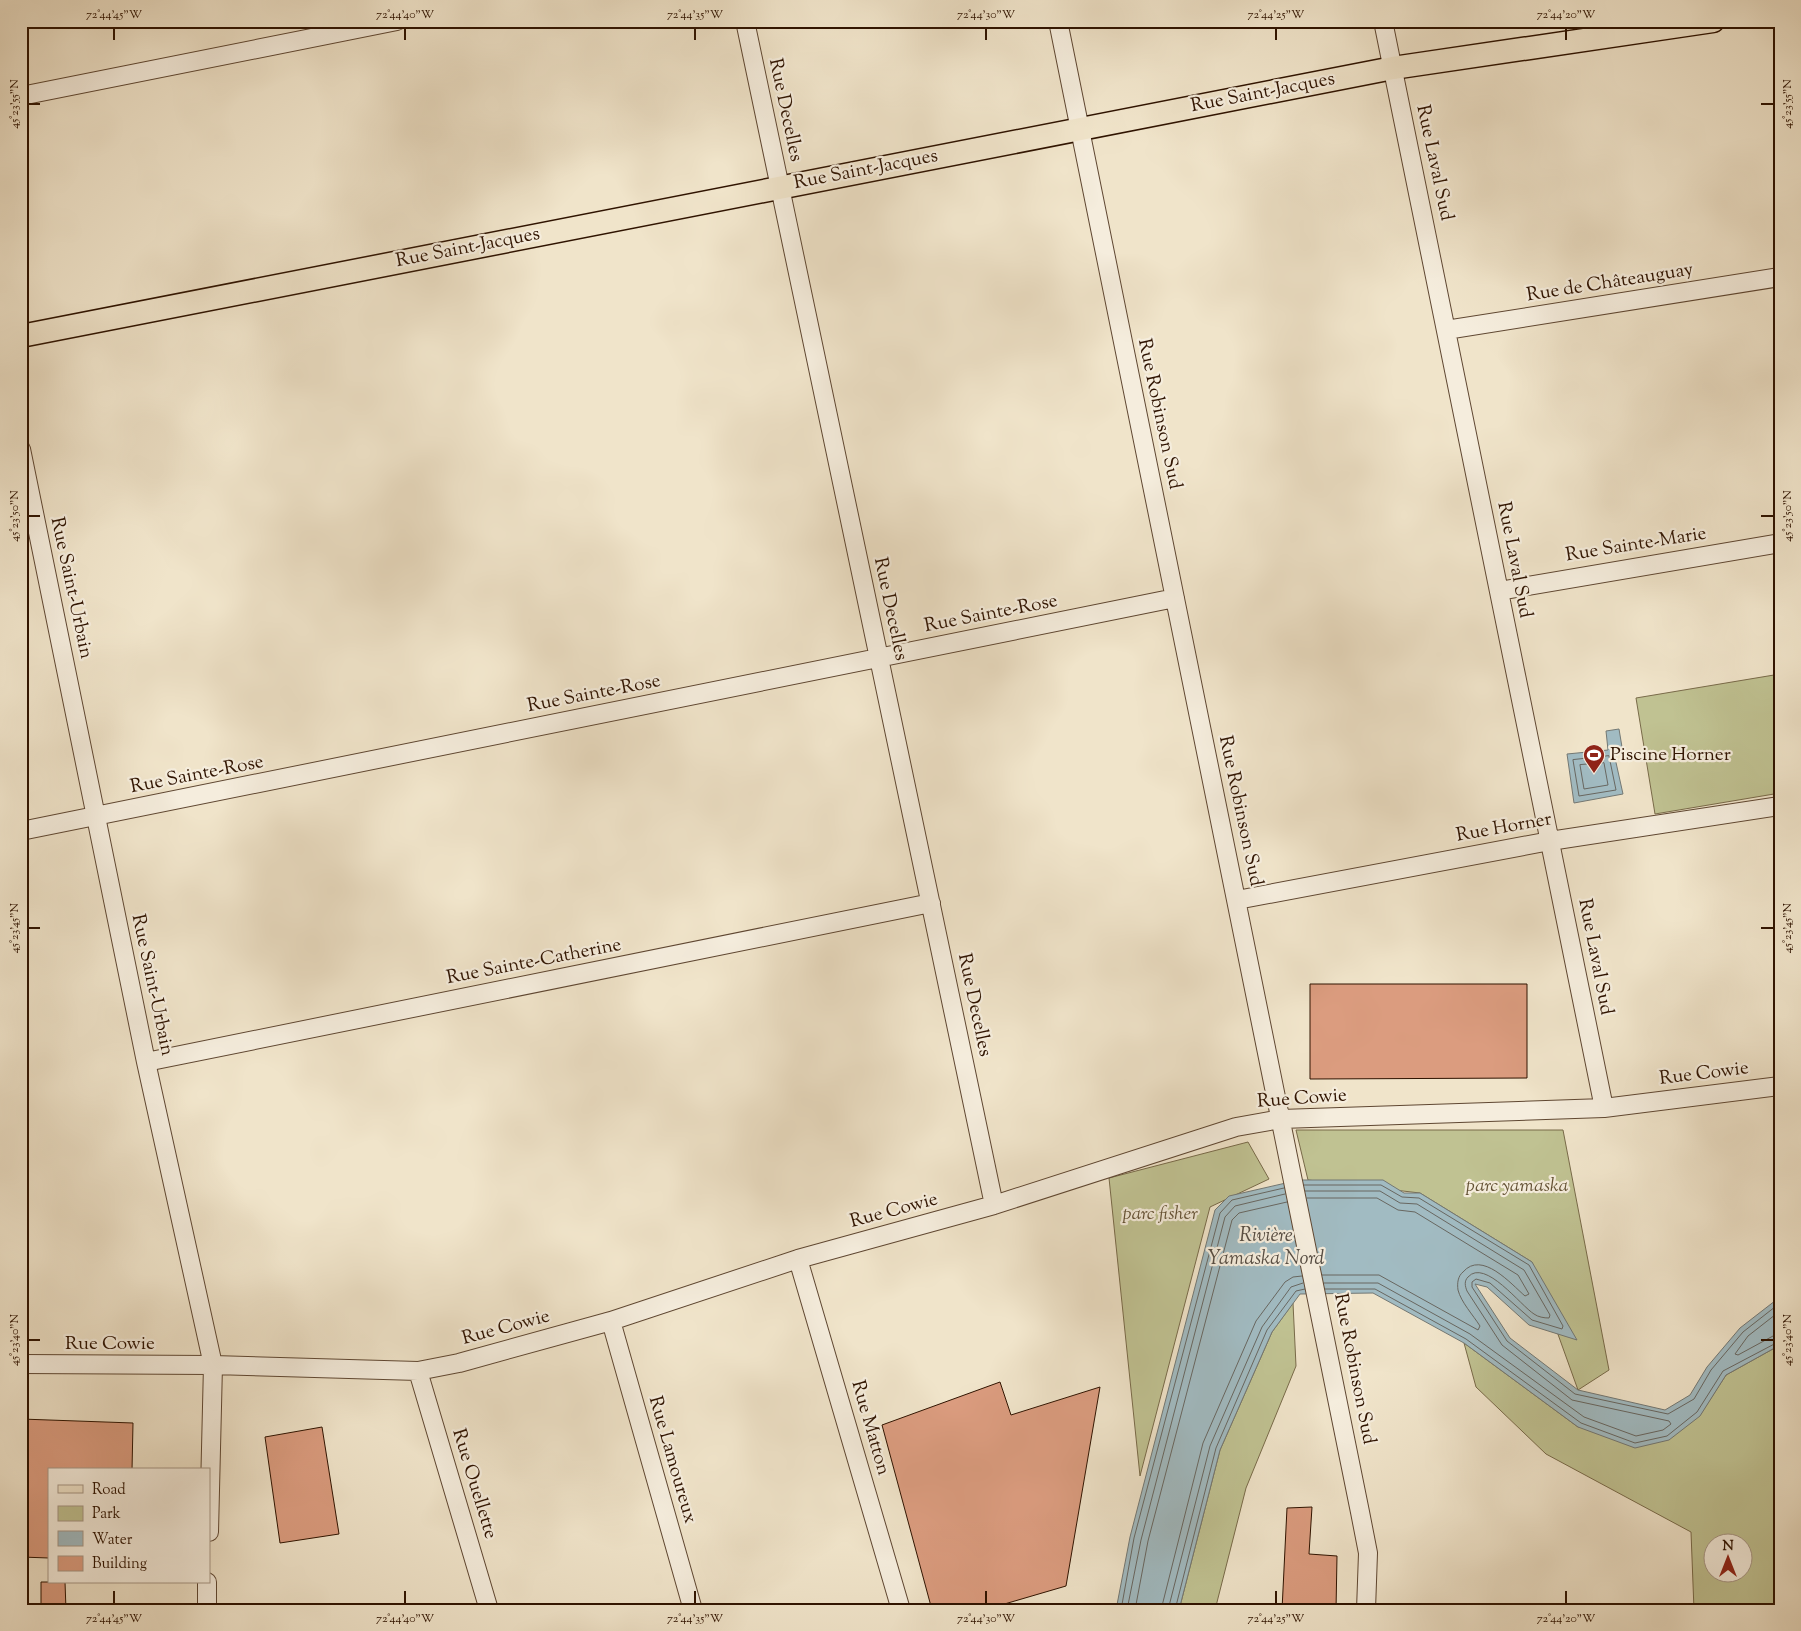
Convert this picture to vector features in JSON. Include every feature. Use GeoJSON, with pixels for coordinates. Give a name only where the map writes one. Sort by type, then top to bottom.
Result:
{"type":"FeatureCollection","features":[{"type":"Feature","properties":{"kind":"main road","name":"Rue Saint-Jacques"},"geometry":{"type":"LineString","coordinates":[[21,336],[1393,68],[1713,21]]}},
{"type":"Feature","properties":{"kind":"street"},"geometry":{"type":"LineString","coordinates":[[21,96],[397,21]]}},
{"type":"Feature","properties":{"kind":"street","name":"Rue Decelles"},"geometry":{"type":"LineString","coordinates":[[745,21],[994,1205]]}},
{"type":"Feature","properties":{"kind":"street","name":"Rue Robinson Sud"},"geometry":{"type":"LineString","coordinates":[[1058,21],[1320,1306],[1368,1553],[1366,1610]]}},
{"type":"Feature","properties":{"kind":"street","name":"Rue Laval Sud"},"geometry":{"type":"LineString","coordinates":[[1383,21],[1604,1108]]}},
{"type":"Feature","properties":{"kind":"street","name":"Rue de Châteauguay"},"geometry":{"type":"LineString","coordinates":[[1446,330],[1780,277]]}},
{"type":"Feature","properties":{"kind":"street","name":"Rue Saint-Urbain"},"geometry":{"type":"LineString","coordinates":[[21,449],[146,1062],[213,1365],[210,1490]]}},
{"type":"Feature","properties":{"kind":"street","name":"Rue Sainte-Marie"},"geometry":{"type":"LineString","coordinates":[[1499,591],[1780,543]]}},
{"type":"Feature","properties":{"kind":"street","name":"Rue Sainte-Rose"},"geometry":{"type":"LineString","coordinates":[[21,831],[1175,598]]}},
{"type":"Feature","properties":{"kind":"street","name":"Rue Horner"},"geometry":{"type":"LineString","coordinates":[[1237,900],[1550,841],[1780,806]]}},
{"type":"Feature","properties":{"kind":"street","name":"Rue Sainte-Catherine"},"geometry":{"type":"LineString","coordinates":[[146,1062],[931,903]]}},
{"type":"Feature","properties":{"kind":"street","name":"Rue Cowie"},"geometry":{"type":"LineString","coordinates":[[21,1364],[213,1365],[418,1371],[459,1363],[611,1322],[798,1259],[994,1205],[1236,1127],[1281,1119],[1604,1108],[1780,1086]]}},
{"type":"Feature","properties":{"kind":"street","name":"Rue Matton"},"geometry":{"type":"LineString","coordinates":[[798,1259],[902,1610]]}},
{"type":"Feature","properties":{"kind":"street","name":"Rue Lamoureux"},"geometry":{"type":"LineString","coordinates":[[611,1322],[693,1610]]}},
{"type":"Feature","properties":{"kind":"street","name":"Rue Ouellette"},"geometry":{"type":"LineString","coordinates":[[418,1371],[489,1610]]}},
{"type":"Feature","properties":{"kind":"street"},"geometry":{"type":"LineString","coordinates":[[207,1610],[208,1584]]}},
{"type":"Feature","properties":{"kind":"green space"},"geometry":{"type":"Polygon","coordinates":[[[1780,674],[1780,793],[1655,814],[1636,698],[1780,674]]]}},
{"type":"Feature","properties":{"kind":"green space","name":"parc yamaska"},"geometry":{"type":"Polygon","coordinates":[[[1296,1130],[1563,1130],[1609,1370],[1578,1390],[1532,1262],[1420,1193],[1308,1180],[1296,1130]]]}},
{"type":"Feature","properties":{"kind":"green space","name":"parc fisher"},"geometry":{"type":"Polygon","coordinates":[[[1248,1142],[1269,1179],[1210,1207],[1140,1476],[1109,1178],[1248,1142]]]}},
{"type":"Feature","properties":{"kind":"green space"},"geometry":{"type":"Polygon","coordinates":[[[1293,1303],[1296,1366],[1246,1488],[1215,1610],[1179,1610],[1220,1450],[1272,1332],[1293,1303]]]}},
{"type":"Feature","properties":{"kind":"green space"},"geometry":{"type":"Polygon","coordinates":[[[1464,1343],[1578,1427],[1700,1415],[1726,1375],[1780,1345],[1780,1610],[1694,1610],[1691,1532],[1546,1454],[1476,1387],[1464,1343]]]}},
{"type":"Feature","properties":{"kind":"water","name":"Piscine Horner"},"geometry":{"type":"Polygon","coordinates":[[[1619,729],[1622,747],[1613,749],[1623,794],[1574,803],[1567,754],[1608,750],[1606,731],[1619,729]]]}},
{"type":"Feature","properties":{"kind":"water","name":"Rivière Yamaska Nord"},"geometry":{"type":"Polygon","coordinates":[[[1299,1180],[1383,1180],[1404,1193],[1420,1193],[1532,1262],[1577,1340],[1529,1325],[1487,1287],[1475,1284],[1510,1338],[1578,1390],[1665,1410],[1690,1395],[1707,1367],[1740,1328],[1780,1297],[1780,1345],[1726,1375],[1700,1416],[1669,1440],[1635,1448],[1578,1427],[1464,1343],[1373,1293],[1300,1294],[1272,1332],[1220,1450],[1179,1610],[1116,1610],[1130,1537],[1215,1210],[1229,1196],[1299,1180]]]}},
{"type":"Feature","properties":{"kind":"building"},"geometry":{"type":"Polygon","coordinates":[[[1310,984],[1527,984],[1527,1078],[1310,1079],[1310,984]]]}},
{"type":"Feature","properties":{"kind":"building"},"geometry":{"type":"Polygon","coordinates":[[[1000,1382],[1011,1415],[1100,1387],[1066,1586],[984,1610],[932,1610],[882,1425],[1000,1382]]]}},
{"type":"Feature","properties":{"kind":"building"},"geometry":{"type":"Polygon","coordinates":[[[21,1419],[133,1423],[132,1468],[48,1468],[48,1558],[21,1557],[21,1419]]]}},
{"type":"Feature","properties":{"kind":"building"},"geometry":{"type":"Polygon","coordinates":[[[322,1427],[339,1534],[280,1543],[265,1437],[322,1427]]]}},
{"type":"Feature","properties":{"kind":"building"},"geometry":{"type":"Polygon","coordinates":[[[1312,1507],[1309,1554],[1337,1556],[1336,1610],[1282,1610],[1287,1508],[1312,1507]]]}},
{"type":"Feature","properties":{"kind":"building"},"geometry":{"type":"Polygon","coordinates":[[[41,1582],[65,1584],[66,1610],[41,1610],[41,1582]]]}},
{"type":"Feature","properties":{"kind":"place","name":"Piscine Horner"},"geometry":{"type":"Point","coordinates":[1594,774]}}]}
